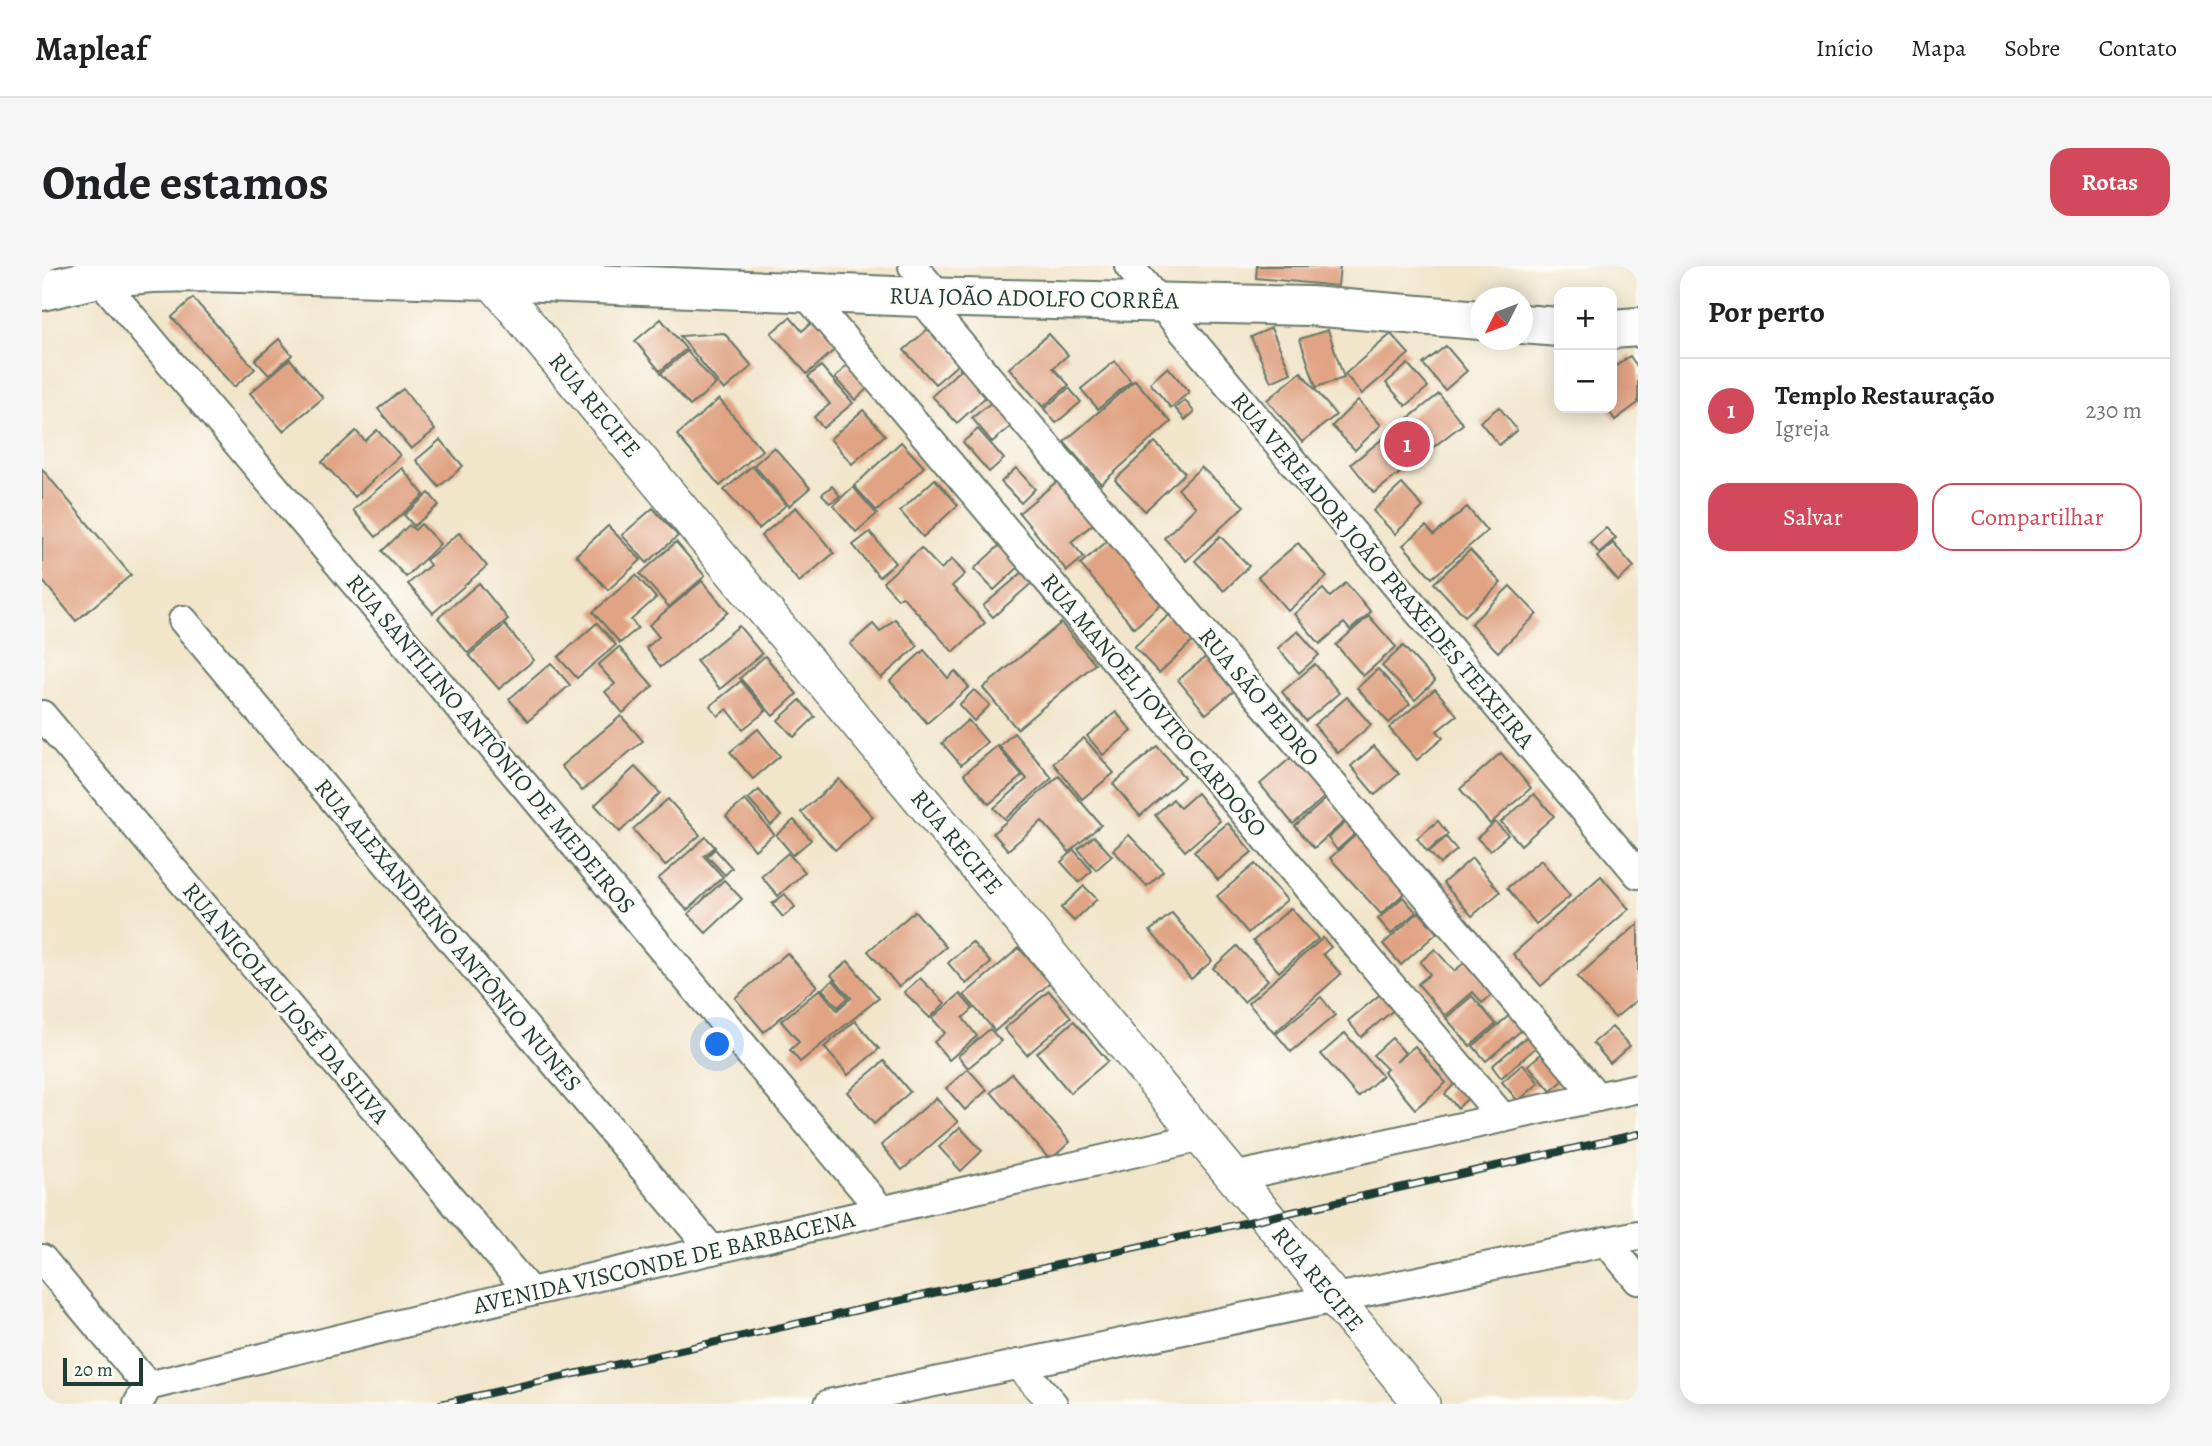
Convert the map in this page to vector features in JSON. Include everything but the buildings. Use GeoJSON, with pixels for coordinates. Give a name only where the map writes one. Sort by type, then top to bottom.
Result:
{"type":"FeatureCollection","features":[{"type":"Feature","properties":{"kind":"main road","name":"RUA JOÃO ADOLFO CORRÊA"},"geometry":{"type":"LineString","coordinates":[[42,291],[99,278],[151,273],[370,271],[491,280],[616,275],[805,293],[924,286],[1334,307],[1470,319]]}},
{"type":"Feature","properties":{"kind":"main road"},"geometry":{"type":"LineString","coordinates":[[1533,325],[1554,327]]}},
{"type":"Feature","properties":{"kind":"main road"},"geometry":{"type":"LineString","coordinates":[[1617,328],[1638,327]]}},
{"type":"Feature","properties":{"kind":"street","name":"RUA VEREADOR JOÃO PRAXEDES TEIXEIRA"},"geometry":{"type":"LineString","coordinates":[[1129,266],[1638,874]]}},
{"type":"Feature","properties":{"kind":"street","name":"RUA SANTILINO ANTÔNIO DE MEDEIROS"},"geometry":{"type":"LineString","coordinates":[[99,278],[882,1211]]}},
{"type":"Feature","properties":{"kind":"street","name":"RUA RECIFE"},"geometry":{"type":"LineString","coordinates":[[491,280],[1422,1404]]}},
{"type":"Feature","properties":{"kind":"street","name":"RUA SÃO PEDRO"},"geometry":{"type":"LineString","coordinates":[[924,286],[1597,1097]]}},
{"type":"Feature","properties":{"kind":"street","name":"RUA MANOEL JOVITO CARDOSO"},"geometry":{"type":"LineString","coordinates":[[805,293],[1503,1118]]}},
{"type":"Feature","properties":{"kind":"street","name":"RUA ALEXANDRINO ANTÔNIO NUNES"},"geometry":{"type":"LineString","coordinates":[[183,620],[712,1250]]}},
{"type":"Feature","properties":{"kind":"street","name":"RUA NICOLAU JOSÉ DA SILVA"},"geometry":{"type":"LineString","coordinates":[[42,715],[530,1292]]}},
{"type":"Feature","properties":{"kind":"street"},"geometry":{"type":"LineString","coordinates":[[1234,1177],[1638,1088]]}},
{"type":"Feature","properties":{"kind":"street","name":"AVENIDA VISCONDE DE BARBACENA"},"geometry":{"type":"LineString","coordinates":[[143,1395],[530,1292],[1201,1137]]}},
{"type":"Feature","properties":{"kind":"street"},"geometry":{"type":"LineString","coordinates":[[829,1404],[878,1399],[1018,1364],[1638,1235]]}},
{"type":"Feature","properties":{"kind":"street"},"geometry":{"type":"LineString","coordinates":[[1606,1241],[1638,1280]]}},
{"type":"Feature","properties":{"kind":"street"},"geometry":{"type":"LineString","coordinates":[[42,1259],[143,1395]]}},
{"type":"Feature","properties":{"kind":"street"},"geometry":{"type":"LineString","coordinates":[[1018,1364],[1052,1404]]}},
{"type":"Feature","properties":{"kind":"railway"},"geometry":{"type":"LineString","coordinates":[[441,1404],[1638,1134]]}},
{"type":"Feature","properties":{"kind":"place","name":"Templo Restauração"},"geometry":{"type":"Point","coordinates":[1407,444]}}]}
